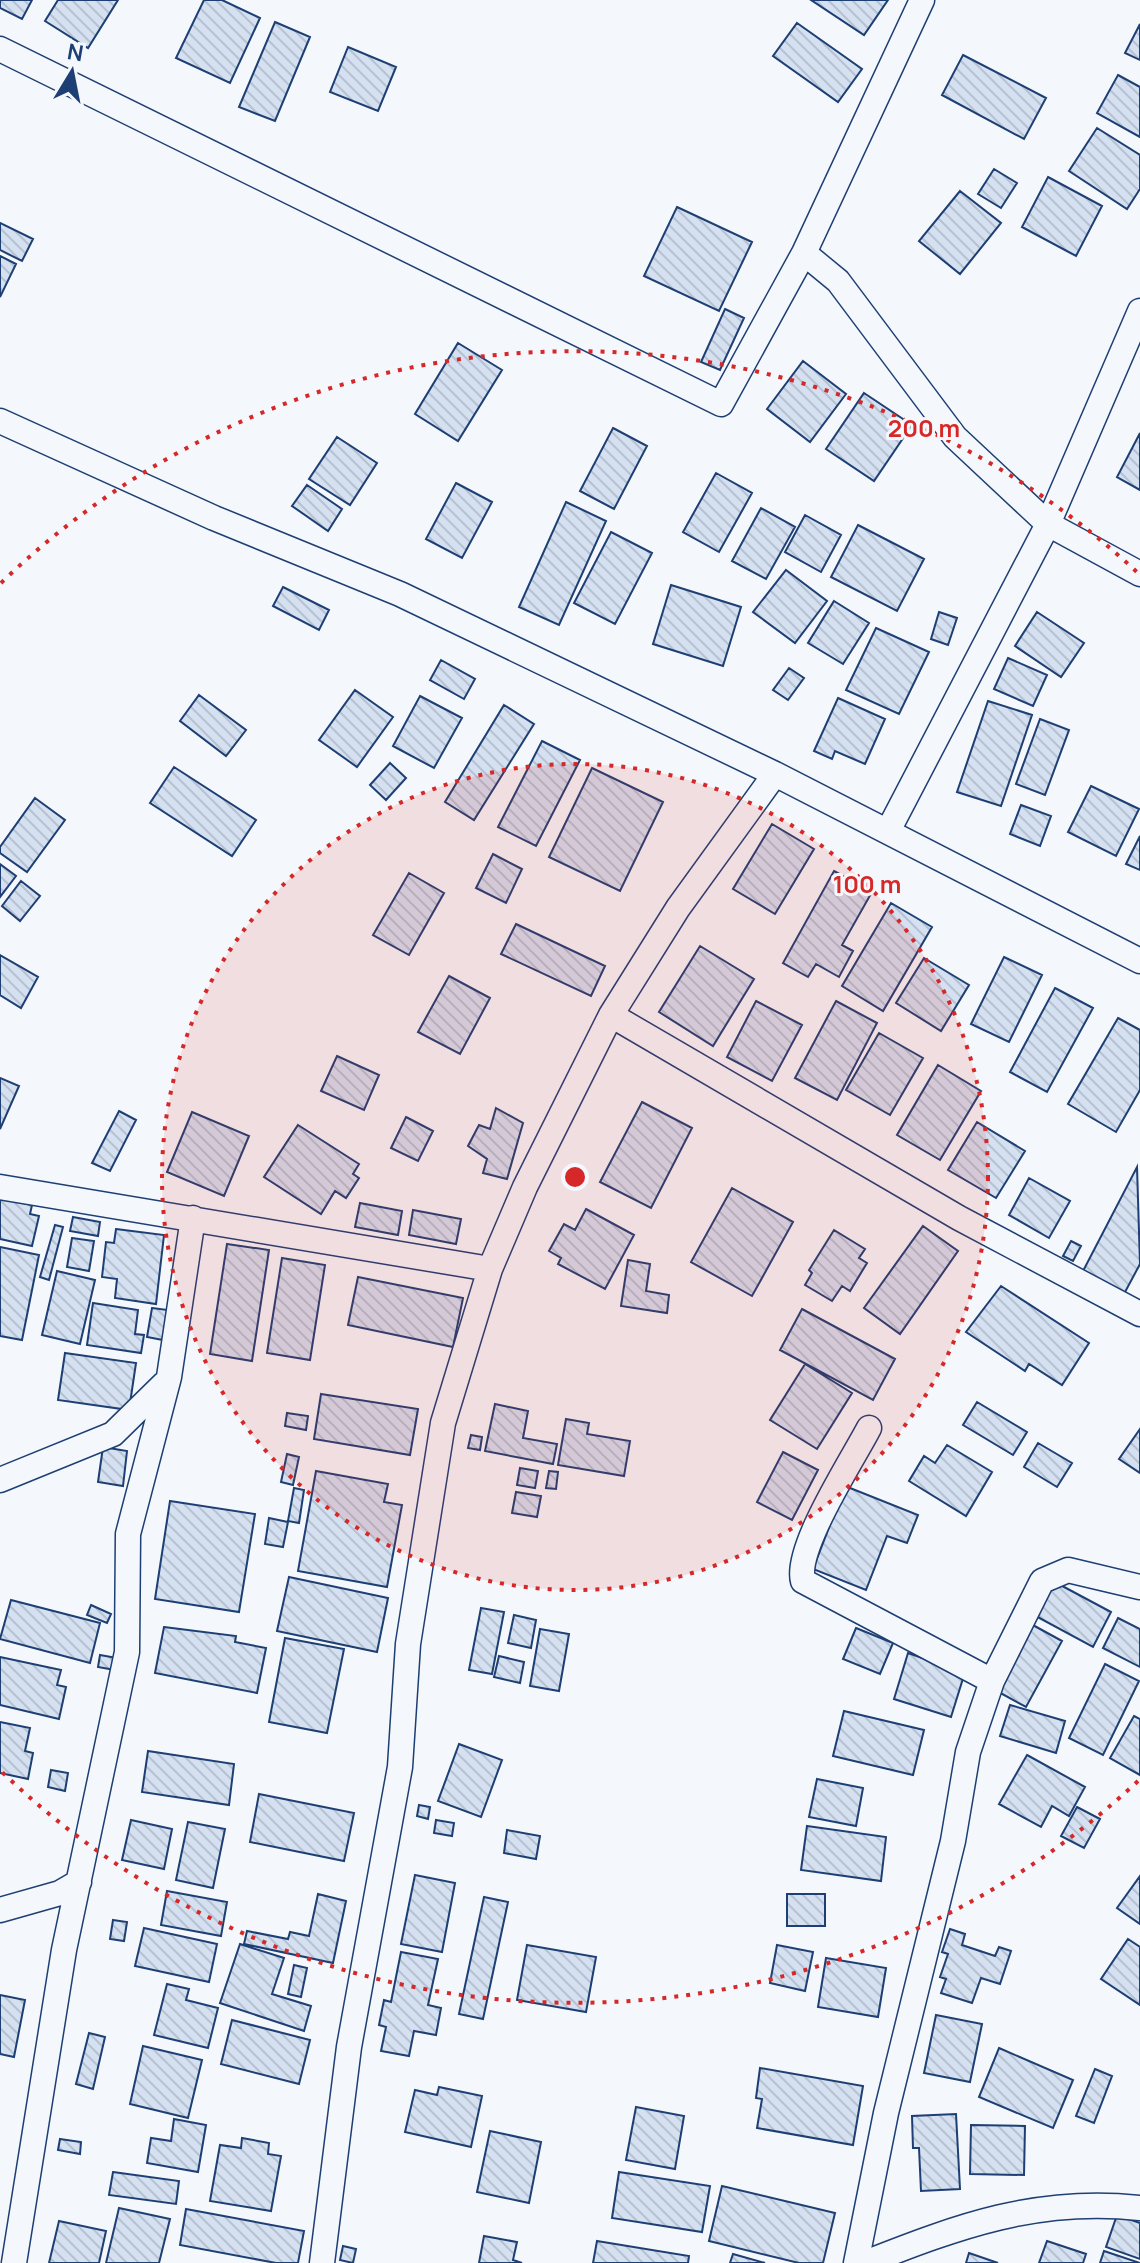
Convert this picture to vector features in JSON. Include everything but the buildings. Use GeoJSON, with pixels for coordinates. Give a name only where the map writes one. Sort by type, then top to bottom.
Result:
{"type":"FeatureCollection","features":[{"type":"Feature","properties":{"kind":"street"},"geometry":{"type":"LineString","coordinates":[[0,49],[721,404],[804,253],[922,0]]}},
{"type":"Feature","properties":{"kind":"street"},"geometry":{"type":"LineString","coordinates":[[804,253],[838,281],[955,437],[1048,524],[1140,574]]}},
{"type":"Feature","properties":{"kind":"street"},"geometry":{"type":"LineString","coordinates":[[888,831],[1048,524],[1140,311]]}},
{"type":"Feature","properties":{"kind":"street"},"geometry":{"type":"LineString","coordinates":[[0,421],[214,518],[400,594],[775,774],[1140,961]]}},
{"type":"Feature","properties":{"kind":"street"},"geometry":{"type":"LineString","coordinates":[[322,2263],[349,2047],[400,1767],[408,1644],[443,1423],[490,1269],[525,1187],[611,1015],[678,908],[775,774]]}},
{"type":"Feature","properties":{"kind":"street"},"geometry":{"type":"LineString","coordinates":[[611,1015],[959,1218],[1140,1314]]}},
{"type":"Feature","properties":{"kind":"street"},"geometry":{"type":"LineString","coordinates":[[0,1187],[490,1269]]}},
{"type":"Feature","properties":{"kind":"street"},"geometry":{"type":"LineString","coordinates":[[14,2263],[64,1950],[127,1652],[128,1534],[169,1377],[193,1218]]}},
{"type":"Feature","properties":{"kind":"street"},"geometry":{"type":"LineString","coordinates":[[0,1480],[113,1434],[169,1377]]}},
{"type":"Feature","properties":{"kind":"street"},"geometry":{"type":"LineString","coordinates":[[869,1428],[810,1541],[800,1570],[803,1581],[992,1681]]}},
{"type":"Feature","properties":{"kind":"street"},"geometry":{"type":"LineString","coordinates":[[856,2263],[886,2113],[953,1841],[968,1752],[992,1681],[1042,1581],[1068,1570],[1140,1587]]}},
{"type":"Feature","properties":{"kind":"street"},"geometry":{"type":"LineString","coordinates":[[0,1910],[60,1893],[79,1882]]}},
{"type":"Feature","properties":{"kind":"street"},"geometry":{"type":"LineString","coordinates":[[865,2263],[973,2222],[1021,2211],[1086,2203],[1140,2208]]}}]}
